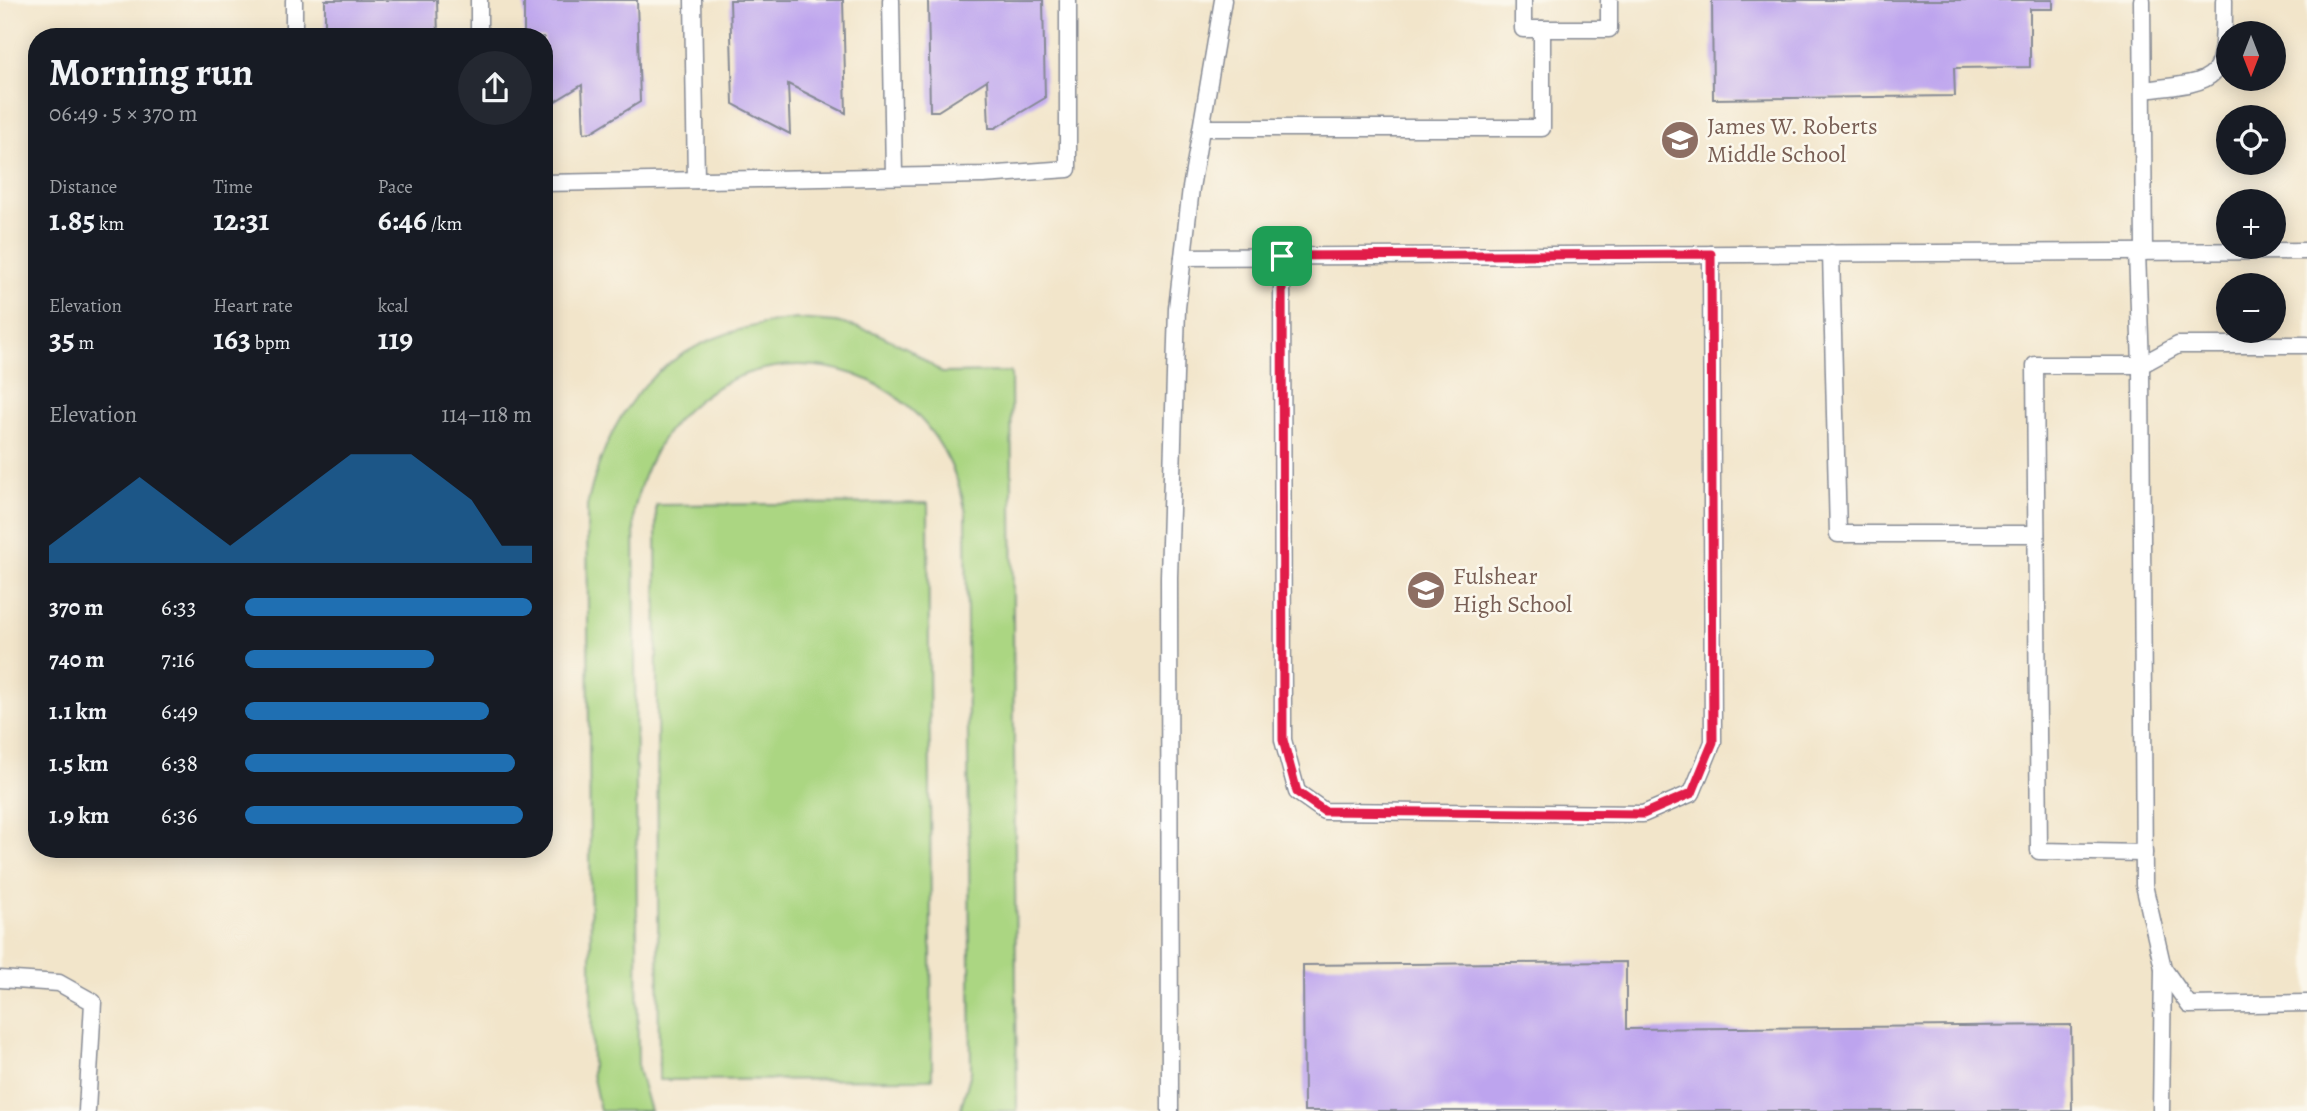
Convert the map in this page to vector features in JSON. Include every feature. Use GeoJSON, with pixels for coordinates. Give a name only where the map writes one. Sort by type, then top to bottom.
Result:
{"type":"FeatureCollection","features":[{"type":"Feature","properties":{"kind":"lane"},"geometry":{"type":"LineString","coordinates":[[294,0],[294,28]]}},
{"type":"Feature","properties":{"kind":"lane"},"geometry":{"type":"LineString","coordinates":[[479,0],[479,28]]}},
{"type":"Feature","properties":{"kind":"lane"},"geometry":{"type":"LineString","coordinates":[[693,0],[696,180]]}},
{"type":"Feature","properties":{"kind":"lane"},"geometry":{"type":"LineString","coordinates":[[891,0],[894,176]]}},
{"type":"Feature","properties":{"kind":"lane"},"geometry":{"type":"LineString","coordinates":[[553,183],[894,176],[1068,169],[1068,0]]}},
{"type":"Feature","properties":{"kind":"lane"},"geometry":{"type":"LineString","coordinates":[[1170,1111],[1169,577],[1177,308],[1223,0]]}},
{"type":"Feature","properties":{"kind":"lane"},"geometry":{"type":"LineString","coordinates":[[1523,0],[1523,29],[1609,29],[1609,0]]}},
{"type":"Feature","properties":{"kind":"lane"},"geometry":{"type":"LineString","coordinates":[[2142,0],[2144,885],[2163,968],[2161,1111]]}},
{"type":"Feature","properties":{"kind":"lane"},"geometry":{"type":"LineString","coordinates":[[2143,90],[2197,84],[2216,73],[2224,47],[2224,0]]}},
{"type":"Feature","properties":{"kind":"lane"},"geometry":{"type":"LineString","coordinates":[[1202,128],[1542,128],[1542,29]]}},
{"type":"Feature","properties":{"kind":"lane"},"geometry":{"type":"LineString","coordinates":[[1183,257],[2307,251]]}},
{"type":"Feature","properties":{"kind":"lane"},"geometry":{"type":"LineString","coordinates":[[1831,253],[1838,534],[2036,534]]}},
{"type":"Feature","properties":{"kind":"lane"},"geometry":{"type":"LineString","coordinates":[[1282,256],[1283,740],[1297,792],[1324,811],[1643,814],[1692,793],[1713,742],[1711,254]]}},
{"type":"Feature","properties":{"kind":"lane"},"geometry":{"type":"LineString","coordinates":[[2144,853],[2039,851],[2035,365],[2141,365],[2178,345],[2307,345]]}},
{"type":"Feature","properties":{"kind":"lane"},"geometry":{"type":"LineString","coordinates":[[2163,968],[2189,1005],[2307,1003]]}},
{"type":"Feature","properties":{"kind":"lane"},"geometry":{"type":"LineString","coordinates":[[0,979],[59,983],[93,1002],[87,1111]]}},
{"type":"Feature","properties":{"kind":"green space"},"geometry":{"type":"Polygon","coordinates":[[[797,319],[836,322],[874,332],[909,349],[942,373],[1011,372],[1017,1111],[960,1111],[971,1072],[966,513],[942,449],[903,402],[854,375],[800,365],[746,374],[697,401],[658,447],[634,511],[638,1069],[650,1111],[600,1111],[592,1074],[587,506],[599,465],[614,429],[633,399],[657,373],[685,353],[718,337],[755,326],[797,319]]]}},
{"type":"Feature","properties":{"kind":"green space"},"geometry":{"type":"Polygon","coordinates":[[[928,503],[932,1079],[659,1080],[656,505],[928,503]]]}},
{"type":"Feature","properties":{"kind":"building"},"geometry":{"type":"Polygon","coordinates":[[[325,0],[437,0],[438,28],[325,28],[325,0]]]}},
{"type":"Feature","properties":{"kind":"building"},"geometry":{"type":"Polygon","coordinates":[[[524,0],[637,0],[640,102],[591,132],[584,133],[582,85],[553,103],[553,28],[524,28],[524,0]]]}},
{"type":"Feature","properties":{"kind":"building"},"geometry":{"type":"Polygon","coordinates":[[[730,0],[843,0],[846,113],[788,84],[790,134],[733,104],[730,0]]]}},
{"type":"Feature","properties":{"kind":"building"},"geometry":{"type":"Polygon","coordinates":[[[928,0],[1043,0],[1045,98],[995,128],[989,128],[987,80],[938,111],[930,111],[928,0]]]}},
{"type":"Feature","properties":{"kind":"building"},"geometry":{"type":"Polygon","coordinates":[[[1712,0],[2053,0],[2053,9],[2030,9],[2030,67],[1954,68],[1955,96],[1713,99],[1712,0]]]}},
{"type":"Feature","properties":{"kind":"building"},"geometry":{"type":"Polygon","coordinates":[[[1626,962],[1626,1029],[2071,1025],[2072,1111],[1304,1111],[1303,965],[1626,962]]]}},
{"type":"Feature","properties":{"kind":"place","name":"James W. Roberts Middle School"},"geometry":{"type":"Point","coordinates":[1680,140]}},
{"type":"Feature","properties":{"kind":"place","name":"Fulshear High School"},"geometry":{"type":"Point","coordinates":[1426,590]}},
{"type":"Feature","properties":{"kind":"route"},"geometry":{"type":"LineString","coordinates":[[1711,254],[1713,742],[1692,793],[1643,814],[1324,811],[1297,792],[1283,740],[1282,256],[1711,254]]}}]}
